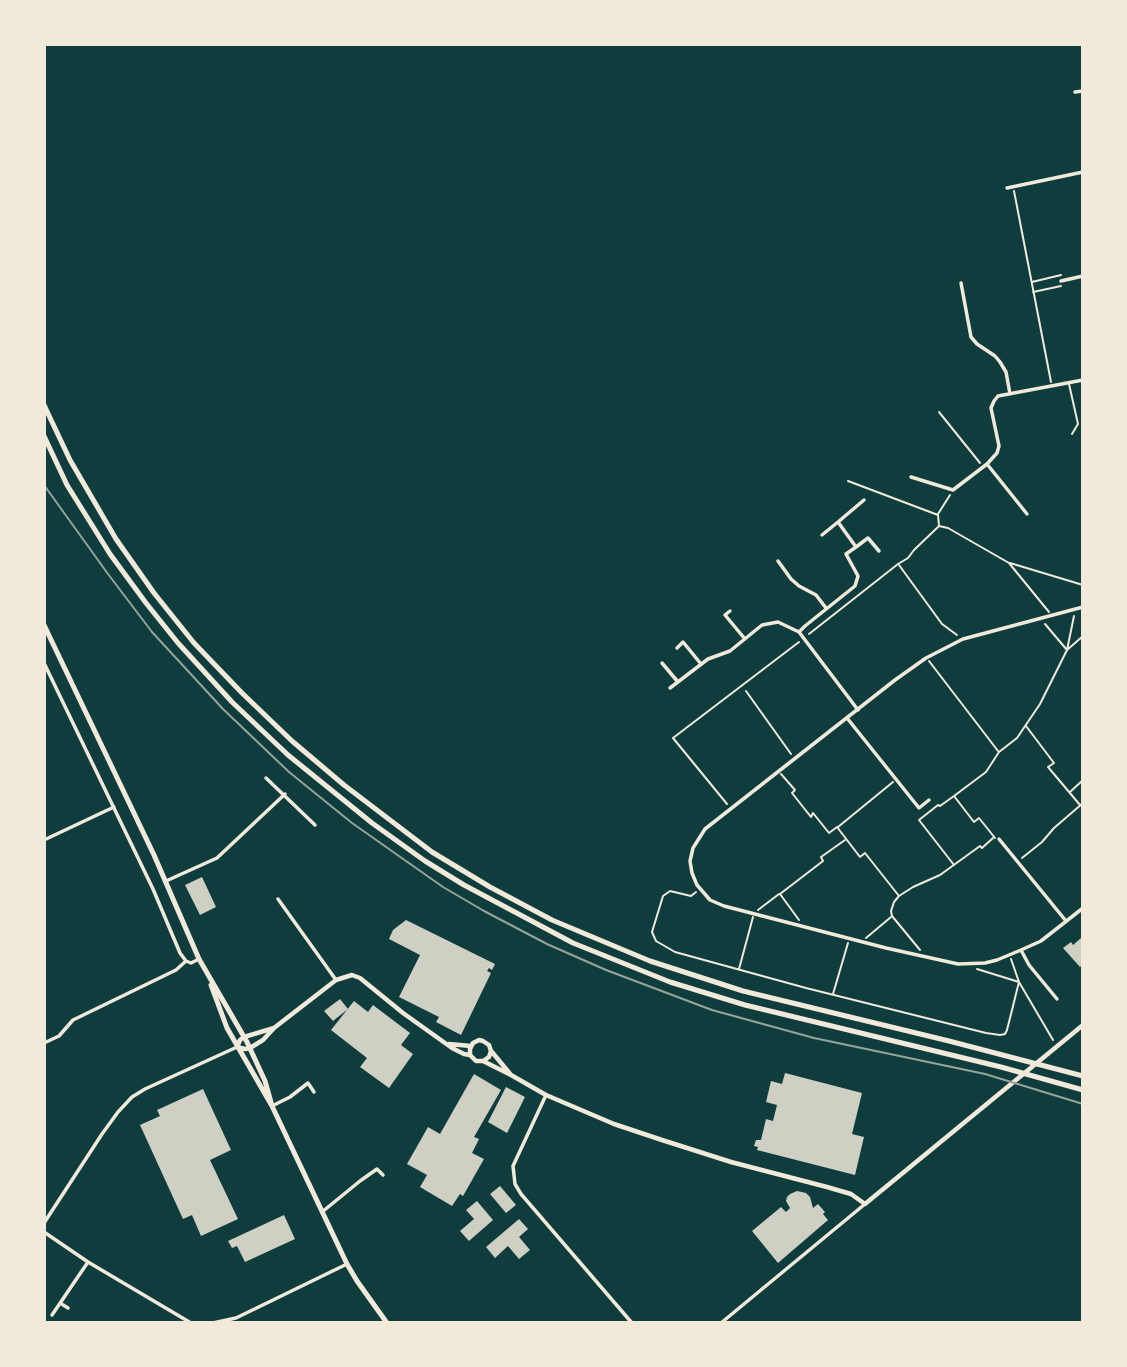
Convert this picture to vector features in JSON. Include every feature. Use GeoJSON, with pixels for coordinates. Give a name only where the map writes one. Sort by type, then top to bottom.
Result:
{"type":"FeatureCollection","features":[{"type":"Feature","properties":{"kind":"main road"},"geometry":{"type":"LineString","coordinates":[[44,405],[70,460],[116,539],[194,643],[292,741],[364,801],[432,852],[552,920],[650,961],[743,991],[1083,1076]]}},
{"type":"Feature","properties":{"kind":"main road"},"geometry":{"type":"LineString","coordinates":[[44,436],[67,485],[110,554],[178,643],[232,702],[288,755],[372,823],[464,886],[573,943],[670,982],[745,1005],[1001,1067],[1083,1090]]}},
{"type":"Feature","properties":{"kind":"main road"},"geometry":{"type":"LineString","coordinates":[[44,625],[166,881],[199,959],[250,1048],[265,1081],[272,1106]]}},
{"type":"Feature","properties":{"kind":"main road"},"geometry":{"type":"LineString","coordinates":[[206,972],[227,1028],[272,1106],[347,1264],[387,1323]]}},
{"type":"Feature","properties":{"kind":"street"},"geometry":{"type":"LineString","coordinates":[[1074,92],[1083,91]]}},
{"type":"Feature","properties":{"kind":"street"},"geometry":{"type":"LineString","coordinates":[[1007,188],[1083,172]]}},
{"type":"Feature","properties":{"kind":"street"},"geometry":{"type":"LineString","coordinates":[[1062,284],[1083,276]]}},
{"type":"Feature","properties":{"kind":"street"},"geometry":{"type":"LineString","coordinates":[[961,284],[971,337],[1000,362],[1006,372],[1010,394]]}},
{"type":"Feature","properties":{"kind":"street"},"geometry":{"type":"LineString","coordinates":[[911,477],[953,490],[997,453],[999,446],[991,408],[998,396],[1083,380]]}},
{"type":"Feature","properties":{"kind":"street"},"geometry":{"type":"LineString","coordinates":[[985,465],[1027,514]]}},
{"type":"Feature","properties":{"kind":"street"},"geometry":{"type":"LineString","coordinates":[[822,535],[864,500]]}},
{"type":"Feature","properties":{"kind":"street"},"geometry":{"type":"LineString","coordinates":[[838,522],[856,547]]}},
{"type":"Feature","properties":{"kind":"street"},"geometry":{"type":"LineString","coordinates":[[799,632],[855,586],[858,576],[846,554],[868,538],[879,551]]}},
{"type":"Feature","properties":{"kind":"street"},"geometry":{"type":"LineString","coordinates":[[778,561],[791,579],[816,595],[826,609]]}},
{"type":"Feature","properties":{"kind":"street"},"geometry":{"type":"LineString","coordinates":[[1083,607],[963,639],[926,658],[705,828],[693,848],[690,861],[692,873],[700,889],[710,900],[849,939],[958,964],[997,960],[1021,950],[1041,941],[1083,908]]}},
{"type":"Feature","properties":{"kind":"street"},"geometry":{"type":"LineString","coordinates":[[730,611],[726,615],[745,639]]}},
{"type":"Feature","properties":{"kind":"street"},"geometry":{"type":"LineString","coordinates":[[670,688],[708,659],[730,651],[762,625],[772,622],[784,624],[799,632],[858,710]]}},
{"type":"Feature","properties":{"kind":"street"},"geometry":{"type":"LineString","coordinates":[[677,648],[683,642],[701,664]]}},
{"type":"Feature","properties":{"kind":"street"},"geometry":{"type":"LineString","coordinates":[[44,663],[153,889],[180,953],[191,963],[199,959]]}},
{"type":"Feature","properties":{"kind":"street"},"geometry":{"type":"LineString","coordinates":[[662,663],[678,682]]}},
{"type":"Feature","properties":{"kind":"street"},"geometry":{"type":"LineString","coordinates":[[847,718],[919,808],[929,800]]}},
{"type":"Feature","properties":{"kind":"street"},"geometry":{"type":"LineString","coordinates":[[266,778],[315,825]]}},
{"type":"Feature","properties":{"kind":"street"},"geometry":{"type":"LineString","coordinates":[[166,881],[217,858],[285,794]]}},
{"type":"Feature","properties":{"kind":"street"},"geometry":{"type":"LineString","coordinates":[[44,840],[114,807]]}},
{"type":"Feature","properties":{"kind":"street"},"geometry":{"type":"LineString","coordinates":[[997,838],[1066,921]]}},
{"type":"Feature","properties":{"kind":"street"},"geometry":{"type":"LineString","coordinates":[[278,899],[336,980]]}},
{"type":"Feature","properties":{"kind":"street"},"geometry":{"type":"LineString","coordinates":[[1021,950],[1029,965],[1057,999]]}},
{"type":"Feature","properties":{"kind":"street"},"geometry":{"type":"LineString","coordinates":[[44,1043],[59,1036],[72,1020],[176,970],[186,961]]}},
{"type":"Feature","properties":{"kind":"street"},"geometry":{"type":"LineString","coordinates":[[44,1223],[118,1112],[132,1097],[237,1047],[250,1048],[336,980],[352,975],[360,978],[452,1048],[470,1055],[476,1061],[483,1061],[546,1095],[614,1124],[724,1160],[839,1190],[859,1198],[865,1204]]}},
{"type":"Feature","properties":{"kind":"street"},"geometry":{"type":"LineString","coordinates":[[721,1323],[1083,1025]]}},
{"type":"Feature","properties":{"kind":"street"},"geometry":{"type":"LineString","coordinates":[[237,1047],[244,1037],[274,1028]]}},
{"type":"Feature","properties":{"kind":"street"},"geometry":{"type":"LineString","coordinates":[[470,1055],[471,1046],[476,1041],[483,1041],[511,1075]]}},
{"type":"Feature","properties":{"kind":"street"},"geometry":{"type":"LineString","coordinates":[[448,1044],[471,1046]]}},
{"type":"Feature","properties":{"kind":"street"},"geometry":{"type":"LineString","coordinates":[[483,1061],[489,1057],[491,1051]]}},
{"type":"Feature","properties":{"kind":"street"},"geometry":{"type":"LineString","coordinates":[[272,1106],[290,1097],[308,1083],[314,1092]]}},
{"type":"Feature","properties":{"kind":"street"},"geometry":{"type":"LineString","coordinates":[[546,1095],[513,1166],[515,1184],[632,1323]]}},
{"type":"Feature","properties":{"kind":"street"},"geometry":{"type":"LineString","coordinates":[[322,1212],[377,1170],[383,1175]]}},
{"type":"Feature","properties":{"kind":"street"},"geometry":{"type":"LineString","coordinates":[[44,1232],[88,1262],[191,1323]]}},
{"type":"Feature","properties":{"kind":"street"},"geometry":{"type":"LineString","coordinates":[[52,1315],[88,1262]]}},
{"type":"Feature","properties":{"kind":"street"},"geometry":{"type":"LineString","coordinates":[[213,1323],[236,1318],[347,1264]]}},
{"type":"Feature","properties":{"kind":"street"},"geometry":{"type":"LineString","coordinates":[[60,1303],[68,1308]]}},
{"type":"Feature","properties":{"kind":"lane"},"geometry":{"type":"LineString","coordinates":[[1069,383],[1078,424],[1072,434]]}},
{"type":"Feature","properties":{"kind":"path"},"geometry":{"type":"LineString","coordinates":[[1013,187],[1052,386]]}},
{"type":"Feature","properties":{"kind":"path"},"geometry":{"type":"LineString","coordinates":[[1032,282],[1060,275]]}},
{"type":"Feature","properties":{"kind":"path"},"geometry":{"type":"LineString","coordinates":[[1033,292],[1062,284]]}},
{"type":"Feature","properties":{"kind":"path"},"geometry":{"type":"LineString","coordinates":[[939,412],[985,465]]}},
{"type":"Feature","properties":{"kind":"path"},"geometry":{"type":"LineString","coordinates":[[848,481],[938,515]]}},
{"type":"Feature","properties":{"kind":"path"},"geometry":{"type":"LineString","coordinates":[[939,526],[938,515],[953,490]]}},
{"type":"Feature","properties":{"kind":"path"},"geometry":{"type":"LineString","coordinates":[[939,526],[948,528],[1009,563],[1083,585]]}},
{"type":"Feature","properties":{"kind":"path"},"geometry":{"type":"LineString","coordinates":[[730,809],[673,738],[908,558],[939,526]]}},
{"type":"Feature","properties":{"kind":"path"},"geometry":{"type":"LineString","coordinates":[[1009,563],[1052,615]]}},
{"type":"Feature","properties":{"kind":"path"},"geometry":{"type":"LineString","coordinates":[[898,564],[942,624],[963,639]]}},
{"type":"Feature","properties":{"kind":"path"},"geometry":{"type":"LineString","coordinates":[[955,865],[919,820],[986,772],[999,752],[1017,738],[1040,704],[1067,650],[1076,609]]}},
{"type":"Feature","properties":{"kind":"path"},"geometry":{"type":"LineString","coordinates":[[1040,618],[1067,650]]}},
{"type":"Feature","properties":{"kind":"path"},"geometry":{"type":"LineString","coordinates":[[1067,650],[1083,636]]}},
{"type":"Feature","properties":{"kind":"path"},"geometry":{"type":"LineString","coordinates":[[926,658],[999,752]]}},
{"type":"Feature","properties":{"kind":"path"},"geometry":{"type":"LineString","coordinates":[[746,691],[794,758]]}},
{"type":"Feature","properties":{"kind":"path"},"geometry":{"type":"LineString","coordinates":[[1018,861],[1082,804],[1069,793],[1048,767],[1054,763],[1025,725]]}},
{"type":"Feature","properties":{"kind":"path"},"geometry":{"type":"LineString","coordinates":[[779,771],[795,790],[792,793],[810,817],[813,813],[829,833],[897,779]]}},
{"type":"Feature","properties":{"kind":"path"},"geometry":{"type":"LineString","coordinates":[[1069,793],[1083,780]]}},
{"type":"Feature","properties":{"kind":"path"},"geometry":{"type":"LineString","coordinates":[[926,957],[892,916],[892,906],[899,896],[940,875],[980,846],[982,848],[997,838],[979,818],[974,822],[954,796]]}},
{"type":"Feature","properties":{"kind":"path"},"geometry":{"type":"LineString","coordinates":[[837,827],[860,857],[865,853],[899,896]]}},
{"type":"Feature","properties":{"kind":"path"},"geometry":{"type":"LineString","coordinates":[[739,970],[754,914],[846,839]]}},
{"type":"Feature","properties":{"kind":"path"},"geometry":{"type":"LineString","coordinates":[[700,889],[691,896],[670,891],[663,896],[652,932],[656,941],[675,952],[739,970],[1000,1035],[1007,1030],[1019,982]]}},
{"type":"Feature","properties":{"kind":"path"},"geometry":{"type":"LineString","coordinates":[[780,894],[803,926]]}},
{"type":"Feature","properties":{"kind":"path"},"geometry":{"type":"LineString","coordinates":[[862,942],[892,916]]}},
{"type":"Feature","properties":{"kind":"path"},"geometry":{"type":"LineString","coordinates":[[833,994],[849,939]]}},
{"type":"Feature","properties":{"kind":"path"},"geometry":{"type":"LineString","coordinates":[[1009,954],[1019,982],[1058,1046]]}},
{"type":"Feature","properties":{"kind":"path"},"geometry":{"type":"LineString","coordinates":[[976,969],[1019,982]]}},
{"type":"Feature","properties":{"kind":"building"},"geometry":{"type":"Polygon","coordinates":[[[202,877],[216,907],[200,915],[185,885],[202,877]]]}},
{"type":"Feature","properties":{"kind":"building"},"geometry":{"type":"Polygon","coordinates":[[[406,920],[495,964],[492,970],[489,968],[487,971],[491,973],[461,1035],[436,1022],[439,1017],[399,997],[420,955],[389,939],[393,930],[406,920]]]}},
{"type":"Feature","properties":{"kind":"building"},"geometry":{"type":"Polygon","coordinates":[[[1081,938],[1083,964],[1080,967],[1063,948],[1071,942],[1073,945],[1081,938]]]}},
{"type":"Feature","properties":{"kind":"building"},"geometry":{"type":"Polygon","coordinates":[[[340,999],[348,1009],[333,1021],[324,1011],[340,999]]]}},
{"type":"Feature","properties":{"kind":"building"},"geometry":{"type":"Polygon","coordinates":[[[354,1001],[368,1012],[373,1005],[410,1033],[401,1045],[413,1054],[389,1088],[360,1067],[367,1058],[331,1030],[354,1001]]]}},
{"type":"Feature","properties":{"kind":"building"},"geometry":{"type":"Polygon","coordinates":[[[785,1073],[862,1093],[852,1134],[864,1137],[855,1175],[757,1150],[758,1147],[754,1146],[756,1140],[761,1140],[766,1119],[773,1121],[777,1105],[766,1102],[771,1081],[782,1084],[785,1073]]]}},
{"type":"Feature","properties":{"kind":"building"},"geometry":{"type":"Polygon","coordinates":[[[474,1074],[501,1090],[474,1137],[479,1139],[472,1153],[484,1159],[463,1196],[460,1194],[452,1206],[420,1187],[427,1175],[407,1164],[428,1127],[440,1134],[474,1074]]]}},
{"type":"Feature","properties":{"kind":"building"},"geometry":{"type":"Polygon","coordinates":[[[506,1087],[525,1097],[507,1133],[488,1122],[506,1087]]]}},
{"type":"Feature","properties":{"kind":"building"},"geometry":{"type":"Polygon","coordinates":[[[203,1089],[231,1150],[210,1160],[238,1219],[201,1236],[192,1215],[183,1219],[140,1125],[160,1116],[157,1110],[203,1089]]]}},
{"type":"Feature","properties":{"kind":"building"},"geometry":{"type":"Polygon","coordinates":[[[500,1186],[516,1205],[506,1213],[490,1194],[500,1186]]]}},
{"type":"Feature","properties":{"kind":"building"},"geometry":{"type":"Polygon","coordinates":[[[797,1191],[810,1197],[813,1208],[818,1204],[828,1220],[778,1263],[752,1231],[781,1207],[786,1212],[790,1208],[787,1197],[797,1191]]]}},
{"type":"Feature","properties":{"kind":"building"},"geometry":{"type":"Polygon","coordinates":[[[477,1201],[493,1220],[469,1241],[460,1231],[474,1219],[466,1210],[477,1201]]]}},
{"type":"Feature","properties":{"kind":"building"},"geometry":{"type":"Polygon","coordinates":[[[284,1215],[295,1239],[245,1262],[237,1246],[232,1248],[228,1241],[284,1215]]]}},
{"type":"Feature","properties":{"kind":"building"},"geometry":{"type":"Polygon","coordinates":[[[519,1219],[528,1229],[519,1237],[530,1250],[519,1259],[508,1246],[495,1258],[486,1247],[519,1219]]]}},
{"type":"Feature","properties":{"kind":"railway"},"geometry":{"type":"LineString","coordinates":[[44,485],[152,632],[223,709],[289,772],[352,823],[443,887],[547,944],[606,970],[712,1010],[814,1038],[985,1074],[1083,1104]]}}]}
